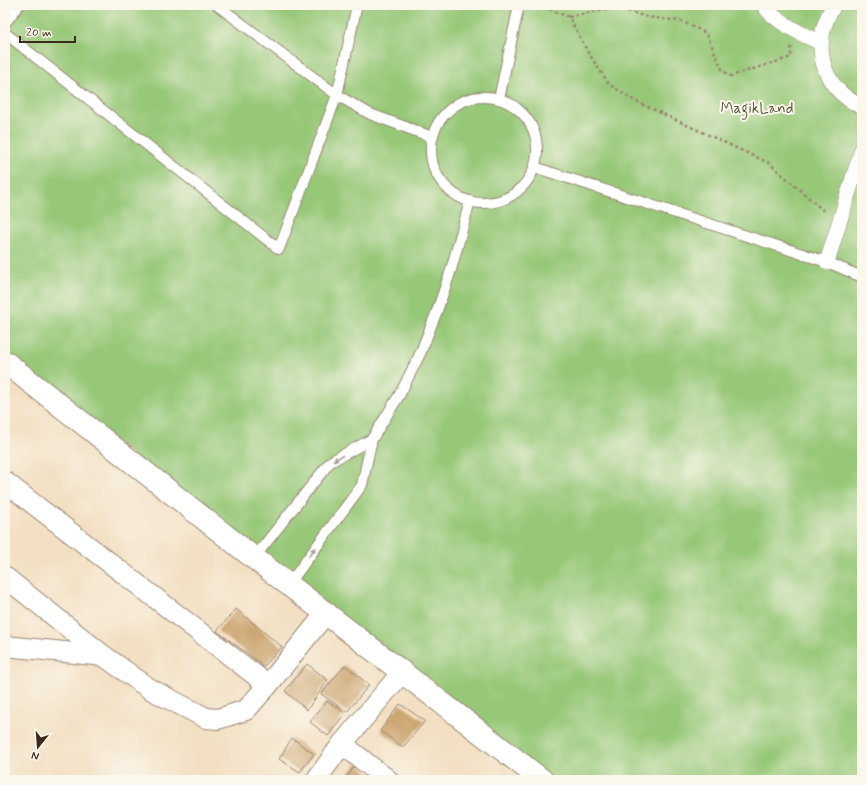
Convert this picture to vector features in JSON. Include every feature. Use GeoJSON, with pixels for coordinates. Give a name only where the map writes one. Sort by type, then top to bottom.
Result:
{"type":"FeatureCollection","features":[{"type":"Feature","properties":{"kind":"street"},"geometry":{"type":"LineString","coordinates":[[764,5],[768,11],[802,34],[821,44]]}},
{"type":"Feature","properties":{"kind":"street"},"geometry":{"type":"LineString","coordinates":[[827,9],[821,44],[822,58],[826,71],[833,84],[842,94],[853,103],[862,107]]}},
{"type":"Feature","properties":{"kind":"street"},"geometry":{"type":"LineString","coordinates":[[827,262],[862,149]]}},
{"type":"Feature","properties":{"kind":"street"},"geometry":{"type":"LineString","coordinates":[[5,362],[254,558],[327,612],[542,780]]}},
{"type":"Feature","properties":{"kind":"street"},"geometry":{"type":"LineString","coordinates":[[5,482],[268,686]]}},
{"type":"Feature","properties":{"kind":"street"},"geometry":{"type":"LineString","coordinates":[[5,577],[104,656],[150,689],[206,718],[218,719],[246,710],[268,686],[327,612]]}},
{"type":"Feature","properties":{"kind":"street"},"geometry":{"type":"LineString","coordinates":[[5,646],[104,656]]}},
{"type":"Feature","properties":{"kind":"street"},"geometry":{"type":"LineString","coordinates":[[316,780],[342,744],[403,672]]}},
{"type":"Feature","properties":{"kind":"street"},"geometry":{"type":"LineString","coordinates":[[342,744],[388,780]]}},
{"type":"Feature","properties":{"kind":"lane"},"geometry":{"type":"LineString","coordinates":[[5,23],[20,5]]}},
{"type":"Feature","properties":{"kind":"lane"},"geometry":{"type":"LineString","coordinates":[[218,5],[337,95],[370,114],[432,137]]}},
{"type":"Feature","properties":{"kind":"lane"},"geometry":{"type":"LineString","coordinates":[[5,33],[279,249],[337,95],[357,5]]}},
{"type":"Feature","properties":{"kind":"lane"},"geometry":{"type":"LineString","coordinates":[[499,99],[519,5]]}},
{"type":"Feature","properties":{"kind":"lane"},"geometry":{"type":"LineString","coordinates":[[482,97],[499,99],[515,106],[527,118],[535,134],[537,151],[534,167],[527,182],[516,193],[501,200],[486,203],[470,201],[457,196],[446,187],[438,177],[432,164],[432,137],[439,121],[450,108],[465,100],[482,97]]}},
{"type":"Feature","properties":{"kind":"lane"},"geometry":{"type":"LineString","coordinates":[[534,167],[827,262],[862,278]]}},
{"type":"Feature","properties":{"kind":"lane"},"geometry":{"type":"LineString","coordinates":[[289,584],[362,485],[372,439],[400,394],[420,354],[437,311],[451,270],[470,201]]}},
{"type":"Feature","properties":{"kind":"lane"},"geometry":{"type":"LineString","coordinates":[[254,558],[330,462],[372,439]]}},
{"type":"Feature","properties":{"kind":"path"},"geometry":{"type":"LineString","coordinates":[[538,5],[569,17],[615,7],[647,17],[681,21],[706,33],[723,72],[731,76],[791,58],[790,26]]}},
{"type":"Feature","properties":{"kind":"path"},"geometry":{"type":"LineString","coordinates":[[569,17],[589,54],[609,84],[635,100],[768,163],[839,224]]}},
{"type":"Feature","properties":{"kind":"green space","name":"MagikLand"},"geometry":{"type":"Polygon","coordinates":[[[5,5],[862,5],[862,780],[551,780],[5,355],[5,5]]]}},
{"type":"Feature","properties":{"kind":"building"},"geometry":{"type":"Polygon","coordinates":[[[236,609],[282,647],[264,666],[217,631],[236,609]]]}},
{"type":"Feature","properties":{"kind":"building"},"geometry":{"type":"Polygon","coordinates":[[[307,664],[328,680],[307,710],[285,691],[307,664]]]}},
{"type":"Feature","properties":{"kind":"building"},"geometry":{"type":"Polygon","coordinates":[[[345,665],[369,685],[347,712],[321,694],[345,665]]]}},
{"type":"Feature","properties":{"kind":"building"},"geometry":{"type":"Polygon","coordinates":[[[327,701],[345,713],[328,736],[310,722],[327,701]]]}},
{"type":"Feature","properties":{"kind":"building"},"geometry":{"type":"Polygon","coordinates":[[[400,704],[425,721],[403,747],[380,731],[400,704]]]}},
{"type":"Feature","properties":{"kind":"building"},"geometry":{"type":"Polygon","coordinates":[[[292,738],[314,754],[300,772],[279,759],[292,738]]]}},
{"type":"Feature","properties":{"kind":"building"},"geometry":{"type":"Polygon","coordinates":[[[357,763],[377,780],[344,780],[357,763]]]}}]}
